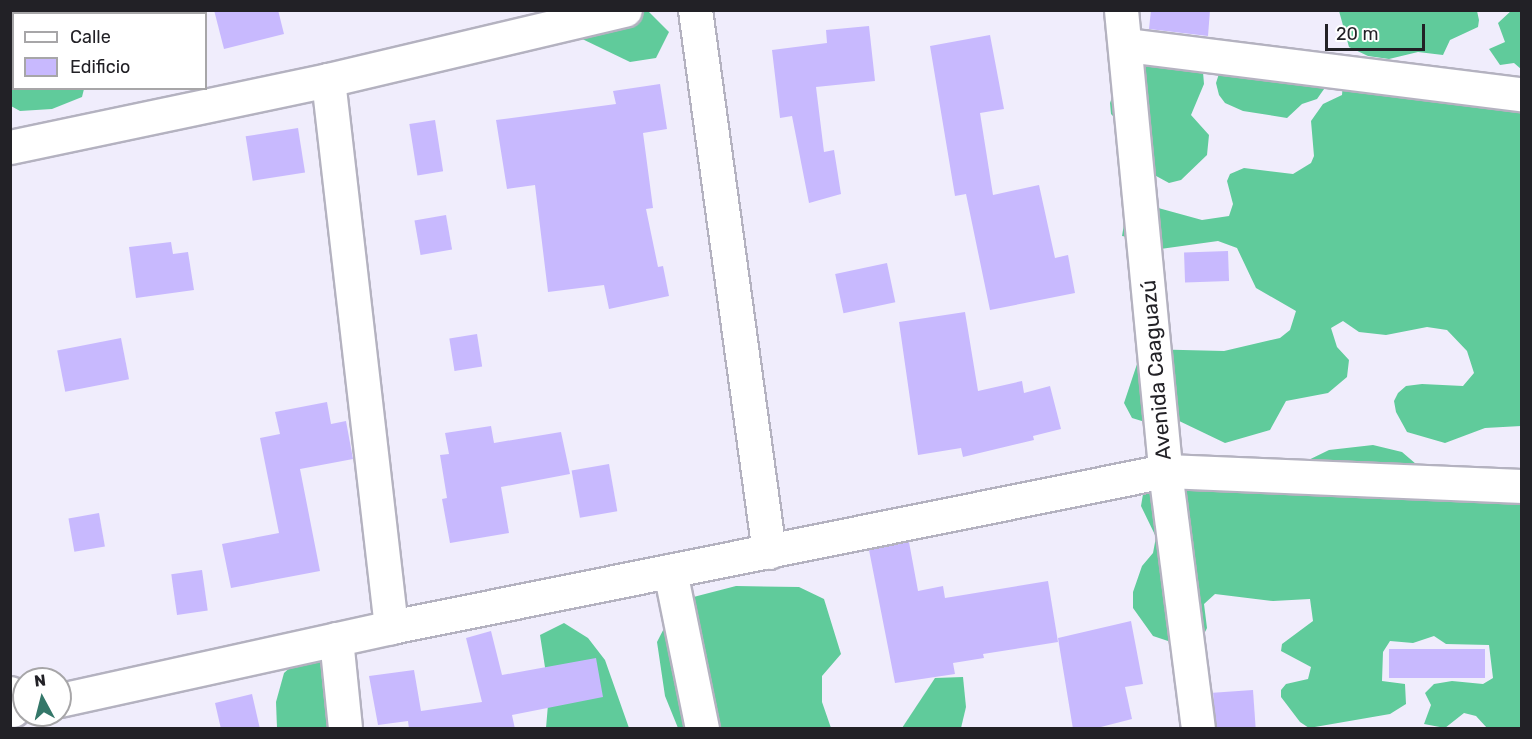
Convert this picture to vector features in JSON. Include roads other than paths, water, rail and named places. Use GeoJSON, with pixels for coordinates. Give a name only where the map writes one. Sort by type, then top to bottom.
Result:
{"type":"FeatureCollection","features":[{"type":"Feature","properties":{"kind":"street"},"geometry":{"type":"LineString","coordinates":[[10,147],[328,80],[625,10]]}},
{"type":"Feature","properties":{"kind":"street"},"geometry":{"type":"LineString","coordinates":[[695,10],[770,552]]}},
{"type":"Feature","properties":{"kind":"street","name":"Avenida Caaguazú"},"geometry":{"type":"LineString","coordinates":[[1121,10],[1165,471],[1198,729]]}},
{"type":"Feature","properties":{"kind":"street"},"geometry":{"type":"LineString","coordinates":[[1126,45],[1521,94]]}},
{"type":"Feature","properties":{"kind":"street"},"geometry":{"type":"LineString","coordinates":[[328,80],[391,627]]}},
{"type":"Feature","properties":{"kind":"street"},"geometry":{"type":"LineString","coordinates":[[72,697],[391,627],[1165,471],[1521,486]]}},
{"type":"Feature","properties":{"kind":"street"},"geometry":{"type":"LineString","coordinates":[[670,571],[702,729]]}},
{"type":"Feature","properties":{"kind":"street"},"geometry":{"type":"LineString","coordinates":[[336,639],[345,729]]}}]}
